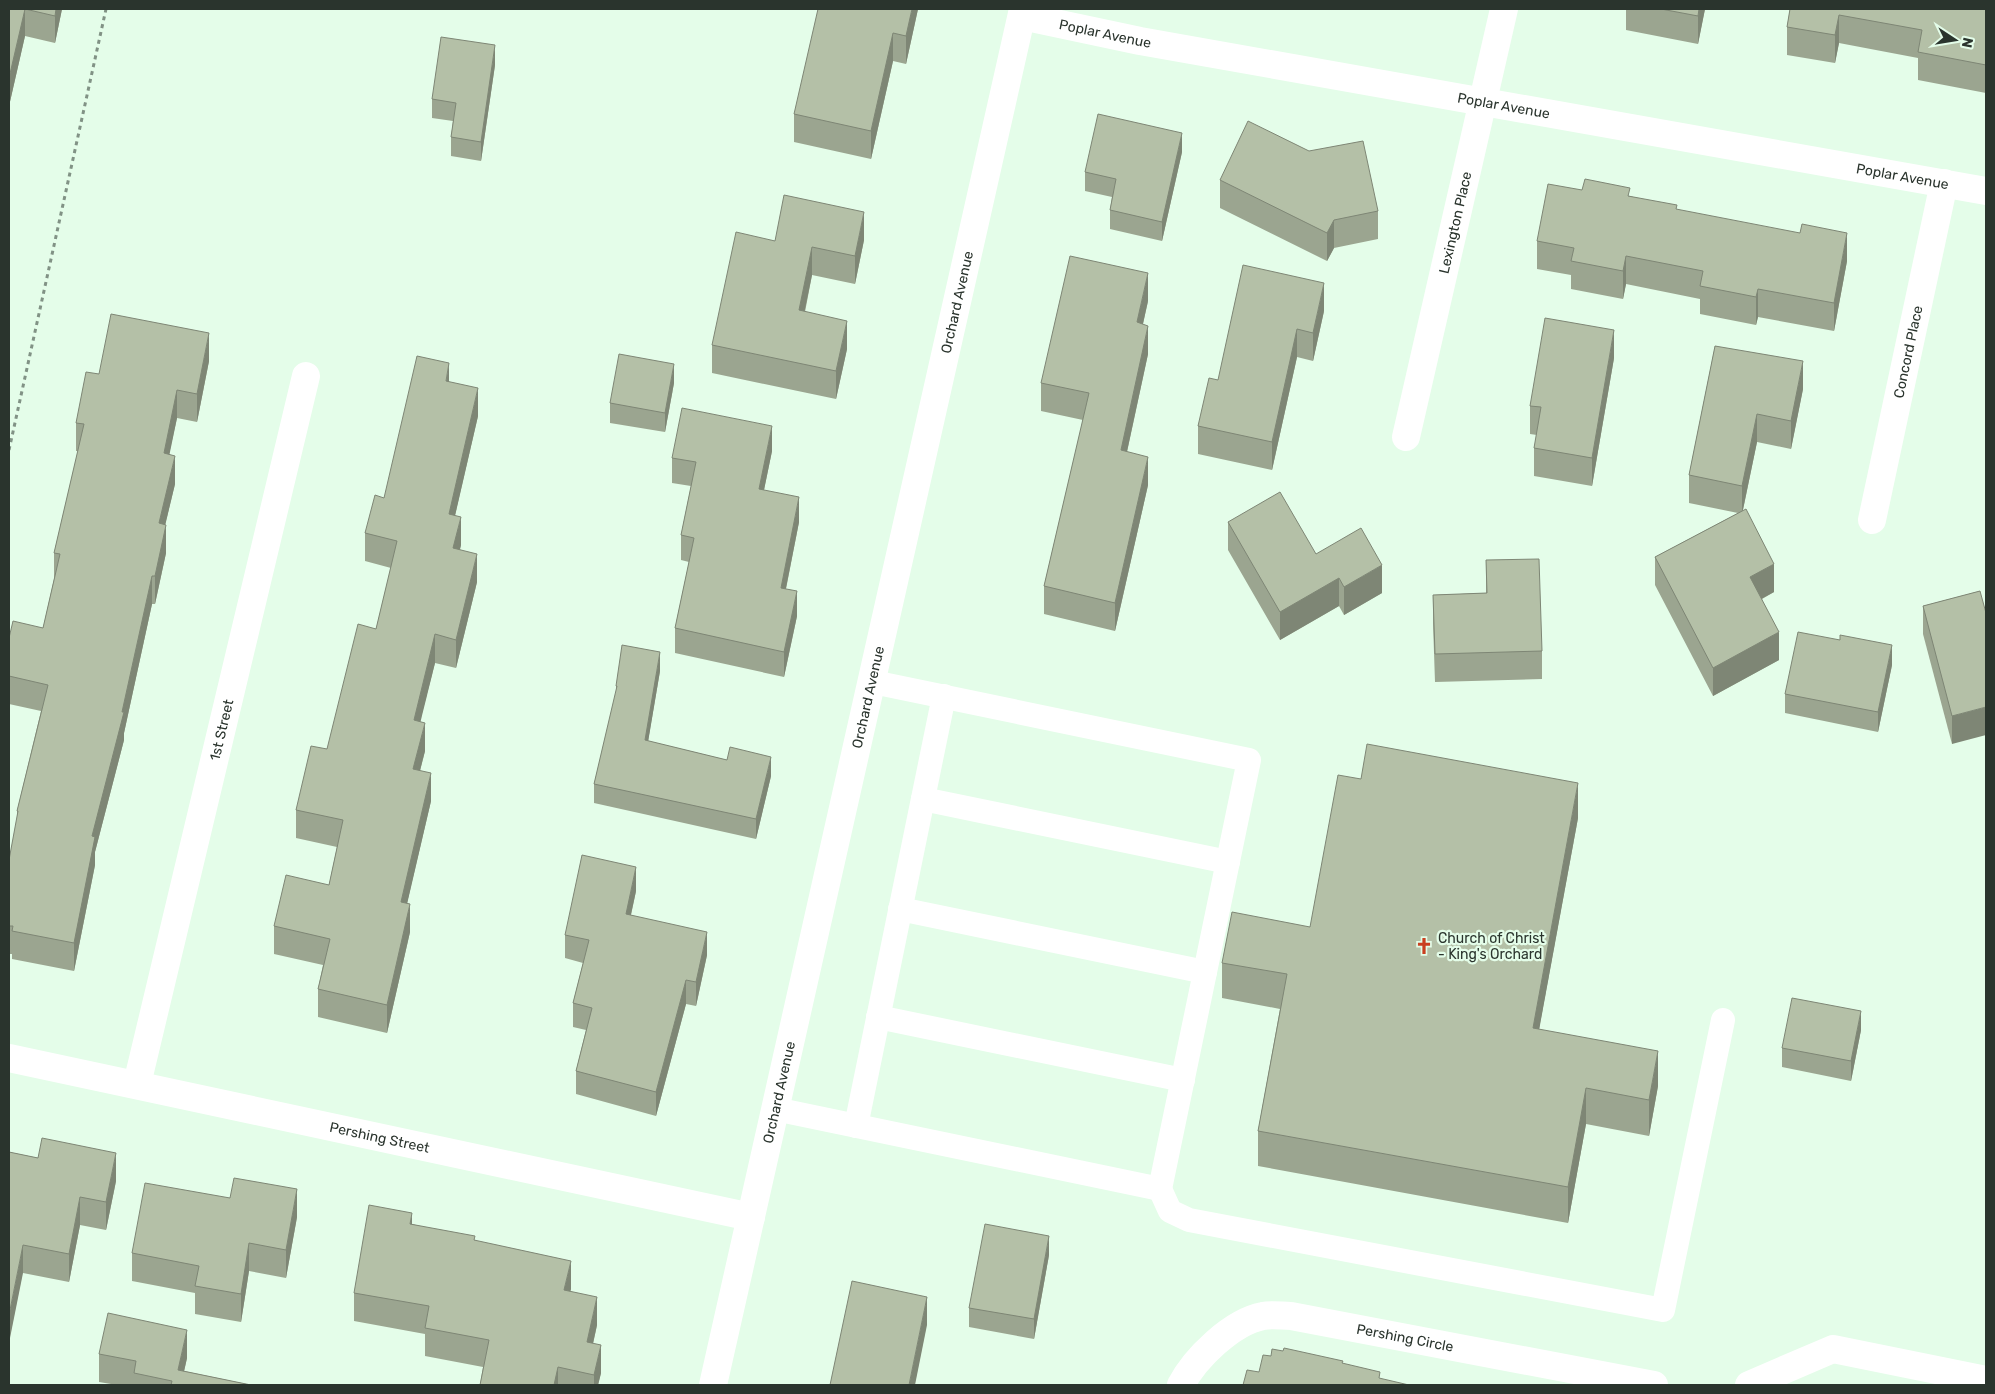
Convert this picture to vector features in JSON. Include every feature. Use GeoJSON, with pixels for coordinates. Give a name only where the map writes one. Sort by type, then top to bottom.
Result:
{"type":"FeatureCollection","features":[{"type":"Feature","properties":{"kind":"street","name":"Lexington Place"},"geometry":{"type":"LineString","coordinates":[[1406,437],[1504,9]]}},
{"type":"Feature","properties":{"kind":"street","name":"Poplar Avenue"},"geometry":{"type":"LineString","coordinates":[[1023,12],[1149,42],[1484,100],[1986,191]]}},
{"type":"Feature","properties":{"kind":"street","name":"Orchard Avenue"},"geometry":{"type":"LineString","coordinates":[[713,1385],[1023,12]]}},
{"type":"Feature","properties":{"kind":"street","name":"Concord Place"},"geometry":{"type":"LineString","coordinates":[[1872,520],[1944,182]]}},
{"type":"Feature","properties":{"kind":"street","name":"1st Street"},"geometry":{"type":"LineString","coordinates":[[137,1084],[306,376]]}},
{"type":"Feature","properties":{"kind":"street","name":"Pershing Street"},"geometry":{"type":"LineString","coordinates":[[9,1058],[751,1217]]}},
{"type":"Feature","properties":{"kind":"street","name":"Pershing Circle"},"geometry":{"type":"LineString","coordinates":[[1181,1385],[1204,1354],[1220,1339],[1244,1324],[1264,1316],[1291,1316],[1654,1385]]}},
{"type":"Feature","properties":{"kind":"street"},"geometry":{"type":"LineString","coordinates":[[1749,1385],[1833,1349],[1986,1380]]}},
{"type":"Feature","properties":{"kind":"lane"},"geometry":{"type":"LineString","coordinates":[[873,682],[1249,760],[1160,1189],[1170,1211],[1189,1220],[1663,1310],[1723,1020]]}},
{"type":"Feature","properties":{"kind":"lane"},"geometry":{"type":"LineString","coordinates":[[856,1126],[944,696]]}},
{"type":"Feature","properties":{"kind":"lane"},"geometry":{"type":"LineString","coordinates":[[923,799],[1228,862]]}},
{"type":"Feature","properties":{"kind":"lane"},"geometry":{"type":"LineString","coordinates":[[900,909],[1205,972]]}},
{"type":"Feature","properties":{"kind":"lane"},"geometry":{"type":"LineString","coordinates":[[878,1017],[1182,1080]]}},
{"type":"Feature","properties":{"kind":"lane"},"geometry":{"type":"LineString","coordinates":[[775,1109],[1160,1189]]}},
{"type":"Feature","properties":{"kind":"path"},"geometry":{"type":"LineString","coordinates":[[9,450],[106,9]]}},
{"type":"Feature","properties":{"kind":"building"},"geometry":{"type":"Polygon","coordinates":[[[9,9],[25,9],[9,78],[9,9]]]}},
{"type":"Feature","properties":{"kind":"building"},"geometry":{"type":"Polygon","coordinates":[[[25,9],[56,9],[55,16],[25,9]]]}},
{"type":"Feature","properties":{"kind":"building"},"geometry":{"type":"Polygon","coordinates":[[[818,9],[912,9],[906,36],[893,33],[871,131],[794,114],[818,9]]]}},
{"type":"Feature","properties":{"kind":"building"},"geometry":{"type":"Polygon","coordinates":[[[1661,9],[1699,9],[1698,16],[1661,9]]]}},
{"type":"Feature","properties":{"kind":"building"},"geometry":{"type":"Polygon","coordinates":[[[1790,9],[1986,9],[1986,65],[1918,52],[1922,30],[1839,15],[1835,35],[1787,27],[1790,9]]]}},
{"type":"Feature","properties":{"kind":"building"},"geometry":{"type":"Polygon","coordinates":[[[441,37],[495,45],[481,142],[451,137],[456,103],[432,99],[441,37]]]}},
{"type":"Feature","properties":{"kind":"building"},"geometry":{"type":"Polygon","coordinates":[[[1098,114],[1182,133],[1162,222],[1110,210],[1116,179],[1085,172],[1098,114]]]}},
{"type":"Feature","properties":{"kind":"building"},"geometry":{"type":"Polygon","coordinates":[[[1248,121],[1309,151],[1363,141],[1378,211],[1334,220],[1327,233],[1220,180],[1248,121]]]}},
{"type":"Feature","properties":{"kind":"building"},"geometry":{"type":"Polygon","coordinates":[[[1585,179],[1630,188],[1628,196],[1677,205],[1676,209],[1800,233],[1802,224],[1847,233],[1834,303],[1758,289],[1756,297],[1700,286],[1703,271],[1626,256],[1623,271],[1571,261],[1574,248],[1537,241],[1548,184],[1582,190],[1585,179]]]}},
{"type":"Feature","properties":{"kind":"building"},"geometry":{"type":"Polygon","coordinates":[[[784,195],[864,212],[855,256],[812,247],[799,310],[847,321],[836,371],[712,345],[736,232],[775,241],[784,195]]]}},
{"type":"Feature","properties":{"kind":"building"},"geometry":{"type":"Polygon","coordinates":[[[1070,256],[1148,273],[1137,322],[1148,326],[1121,450],[1148,457],[1115,603],[1044,586],[1089,393],[1041,383],[1070,256]]]}},
{"type":"Feature","properties":{"kind":"building"},"geometry":{"type":"Polygon","coordinates":[[[1243,265],[1324,283],[1313,333],[1297,329],[1272,442],[1198,426],[1209,378],[1218,380],[1243,265]]]}},
{"type":"Feature","properties":{"kind":"building"},"geometry":{"type":"Polygon","coordinates":[[[111,314],[209,333],[197,394],[177,390],[164,453],[175,456],[159,523],[166,525],[155,576],[152,576],[122,712],[124,712],[92,836],[95,837],[74,943],[12,931],[13,926],[9,926],[9,860],[17,811],[48,685],[9,676],[9,638],[13,621],[43,628],[60,554],[54,553],[84,424],[76,423],[86,372],[99,374],[111,314]]]}},
{"type":"Feature","properties":{"kind":"building"},"geometry":{"type":"Polygon","coordinates":[[[1545,318],[1614,330],[1592,458],[1534,448],[1541,407],[1530,406],[1545,318]]]}},
{"type":"Feature","properties":{"kind":"building"},"geometry":{"type":"Polygon","coordinates":[[[1715,346],[1803,361],[1791,421],[1757,414],[1742,486],[1689,475],[1715,346]]]}},
{"type":"Feature","properties":{"kind":"building"},"geometry":{"type":"Polygon","coordinates":[[[619,354],[674,364],[665,413],[610,403],[619,354]]]}},
{"type":"Feature","properties":{"kind":"building"},"geometry":{"type":"Polygon","coordinates":[[[417,356],[449,363],[446,381],[478,388],[449,514],[461,517],[453,548],[477,554],[456,640],[435,634],[414,720],[425,723],[413,769],[431,773],[401,902],[410,904],[387,1005],[318,989],[330,939],[274,926],[286,875],[329,885],[343,820],[296,810],[311,746],[327,749],[358,624],[376,629],[397,541],[365,533],[375,495],[384,498],[417,356]]]}},
{"type":"Feature","properties":{"kind":"building"},"geometry":{"type":"Polygon","coordinates":[[[682,408],[772,426],[759,489],[799,497],[781,588],[797,591],[784,652],[675,628],[694,538],[681,535],[696,462],[672,458],[682,408]]]}},
{"type":"Feature","properties":{"kind":"building"},"geometry":{"type":"Polygon","coordinates":[[[1280,492],[1316,554],[1361,528],[1382,565],[1344,587],[1339,578],[1280,612],[1228,522],[1280,492]]]}},
{"type":"Feature","properties":{"kind":"building"},"geometry":{"type":"Polygon","coordinates":[[[1746,509],[1774,564],[1750,577],[1779,632],[1713,668],[1655,557],[1746,509]]]}},
{"type":"Feature","properties":{"kind":"building"},"geometry":{"type":"Polygon","coordinates":[[[1539,559],[1542,651],[1435,654],[1433,595],[1487,593],[1486,560],[1539,559]]]}},
{"type":"Feature","properties":{"kind":"building"},"geometry":{"type":"Polygon","coordinates":[[[1980,591],[1986,613],[1986,707],[1952,716],[1923,606],[1980,591]]]}},
{"type":"Feature","properties":{"kind":"building"},"geometry":{"type":"Polygon","coordinates":[[[1798,632],[1840,640],[1840,635],[1892,645],[1878,712],[1785,694],[1798,632]]]}},
{"type":"Feature","properties":{"kind":"building"},"geometry":{"type":"Polygon","coordinates":[[[622,645],[660,652],[645,740],[727,760],[730,747],[771,757],[756,819],[594,784],[617,686],[622,645]]]}},
{"type":"Feature","properties":{"kind":"building"},"geometry":{"type":"Polygon","coordinates":[[[1367,744],[1578,783],[1533,1028],[1658,1051],[1649,1100],[1586,1088],[1568,1187],[1258,1131],[1287,974],[1222,963],[1232,912],[1310,927],[1338,775],[1361,779],[1367,744]]]}},
{"type":"Feature","properties":{"kind":"building"},"geometry":{"type":"Polygon","coordinates":[[[582,855],[636,867],[626,914],[707,932],[696,982],[686,980],[656,1092],[576,1071],[592,1008],[573,1003],[589,940],[565,935],[582,855]]]}},
{"type":"Feature","properties":{"kind":"building"},"geometry":{"type":"Polygon","coordinates":[[[1792,998],[1861,1011],[1851,1061],[1782,1048],[1792,998]]]}},
{"type":"Feature","properties":{"kind":"building"},"geometry":{"type":"Polygon","coordinates":[[[42,1138],[116,1153],[106,1202],[80,1197],[69,1254],[23,1245],[9,1315],[9,1152],[38,1158],[42,1138]]]}},
{"type":"Feature","properties":{"kind":"building"},"geometry":{"type":"Polygon","coordinates":[[[234,1178],[297,1189],[286,1250],[249,1243],[241,1294],[195,1286],[199,1266],[132,1253],[145,1183],[230,1198],[234,1178]]]}},
{"type":"Feature","properties":{"kind":"building"},"geometry":{"type":"Polygon","coordinates":[[[369,1205],[412,1213],[410,1224],[475,1236],[474,1240],[571,1261],[564,1290],[597,1297],[587,1342],[601,1345],[594,1375],[558,1367],[554,1385],[480,1385],[489,1340],[425,1328],[429,1306],[354,1293],[369,1205]]]}},
{"type":"Feature","properties":{"kind":"building"},"geometry":{"type":"Polygon","coordinates":[[[985,1224],[1049,1236],[1034,1319],[969,1308],[985,1224]]]}},
{"type":"Feature","properties":{"kind":"building"},"geometry":{"type":"Polygon","coordinates":[[[852,1281],[927,1297],[909,1385],[830,1385],[852,1281]]]}},
{"type":"Feature","properties":{"kind":"building"},"geometry":{"type":"Polygon","coordinates":[[[108,1313],[187,1330],[178,1370],[251,1385],[171,1385],[172,1381],[134,1373],[136,1361],[99,1354],[108,1313]]]}},
{"type":"Feature","properties":{"kind":"building"},"geometry":{"type":"Polygon","coordinates":[[[1284,1348],[1343,1361],[1342,1363],[1380,1372],[1379,1378],[1409,1385],[1243,1385],[1247,1370],[1259,1372],[1263,1355],[1271,1356],[1272,1349],[1283,1351],[1284,1348]]]}},
{"type":"Feature","properties":{"kind":"place","name":"Church of Christ - King's Orchard"},"geometry":{"type":"Point","coordinates":[1424,946]}}]}
